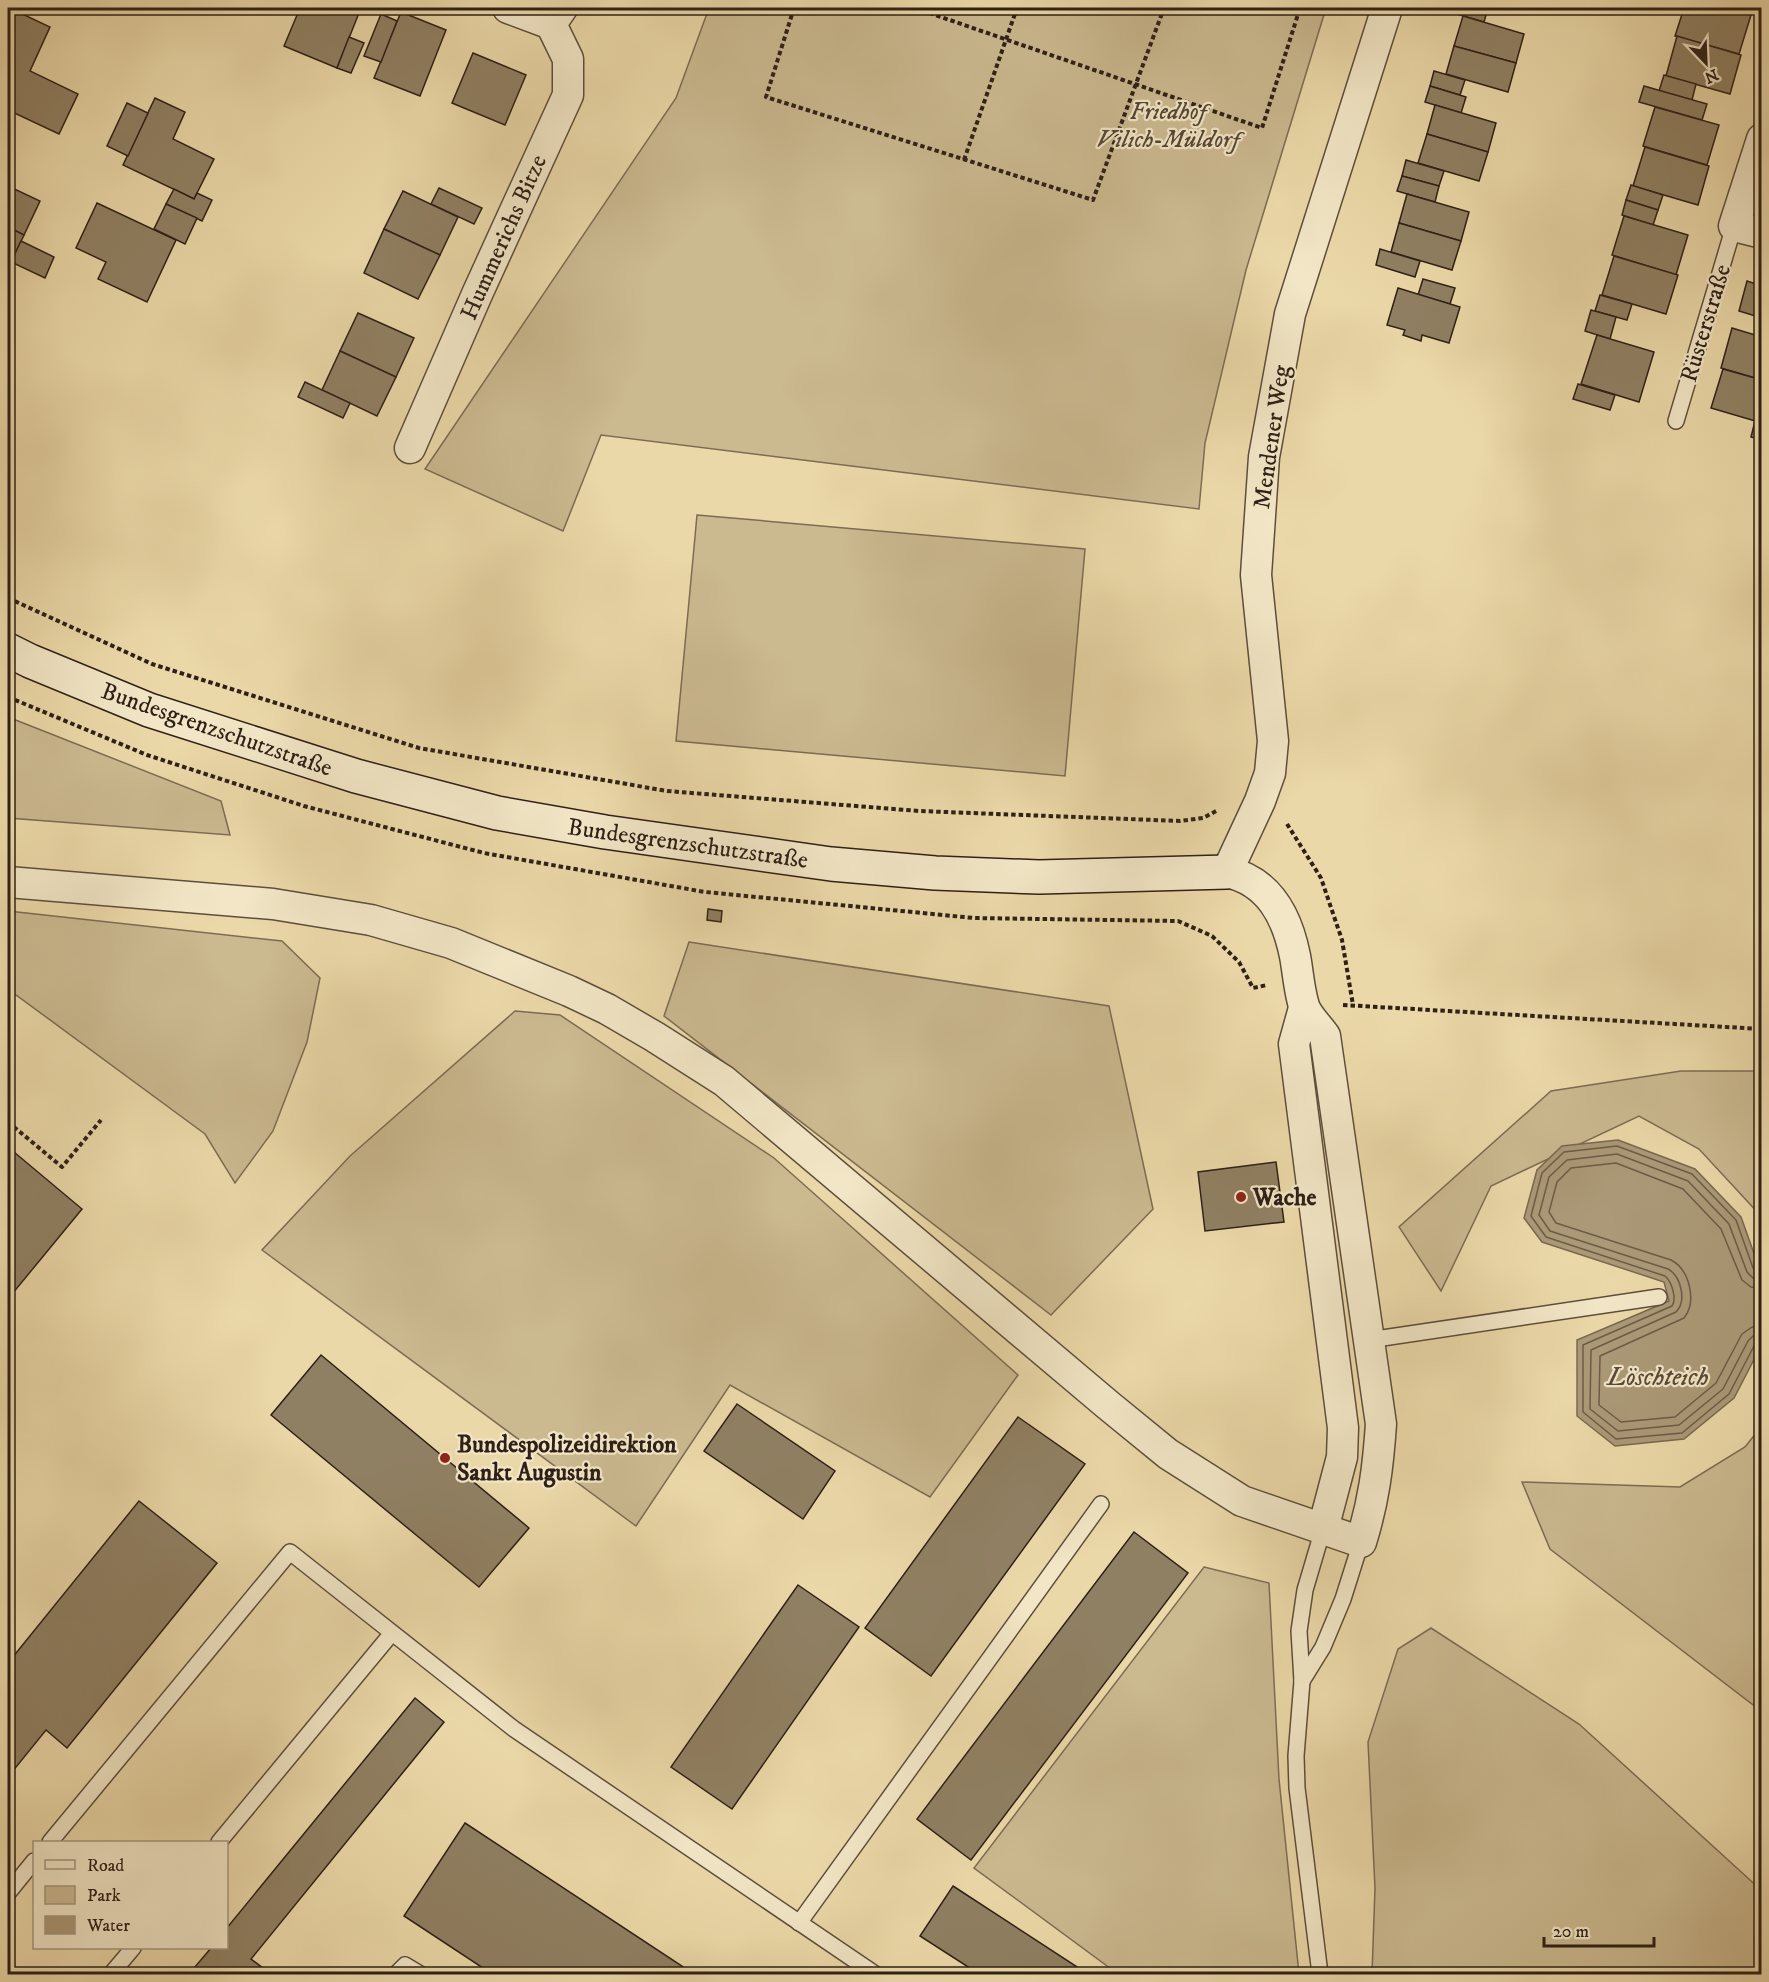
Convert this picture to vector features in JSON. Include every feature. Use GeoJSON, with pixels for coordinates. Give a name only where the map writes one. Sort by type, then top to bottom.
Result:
{"type":"FeatureCollection","features":[{"type":"Feature","properties":{"kind":"street","name":"Hummerichs Bitze"},"geometry":{"type":"LineString","coordinates":[[410,448],[568,95],[568,59],[556,16],[508,8]]}},
{"type":"Feature","properties":{"kind":"street","name":"Mendener Weg"},"geometry":{"type":"LineString","coordinates":[[1227,872],[1260,801],[1270,773],[1273,741],[1256,575],[1264,457],[1290,314],[1387,8]]}},
{"type":"Feature","properties":{"kind":"street","name":"Rüsterstraße"},"geometry":{"type":"LineString","coordinates":[[1748,230],[1760,153]]}},
{"type":"Feature","properties":{"kind":"street","name":"Bundesgrenzschutzstraße"},"geometry":{"type":"LineString","coordinates":[[8,650],[149,710],[356,776],[508,815],[605,832],[820,862],[935,873],[1039,877],[1227,872],[1243,876],[1265,890],[1282,917],[1294,953],[1304,1008],[1294,1044],[1343,1428],[1342,1457],[1323,1529]]}},
{"type":"Feature","properties":{"kind":"street"},"geometry":{"type":"LineString","coordinates":[[8,882],[273,904],[371,920],[451,943],[533,975],[607,1009],[724,1081],[1168,1454],[1242,1500],[1361,1542]]}},
{"type":"Feature","properties":{"kind":"street","name":"Bundesgrenzschutzstraße"},"geometry":{"type":"LineString","coordinates":[[1304,1008],[1325,1036],[1381,1424],[1378,1469],[1371,1511],[1361,1542]]}},
{"type":"Feature","properties":{"kind":"street"},"geometry":{"type":"LineString","coordinates":[[1324,1276],[1359,1271]]}},
{"type":"Feature","properties":{"kind":"lane","name":"Rüsterstraße"},"geometry":{"type":"LineString","coordinates":[[1676,421],[1748,230]]}},
{"type":"Feature","properties":{"kind":"lane"},"geometry":{"type":"LineString","coordinates":[[1369,1340],[1659,1298]]}},
{"type":"Feature","properties":{"kind":"lane"},"geometry":{"type":"LineString","coordinates":[[799,1923],[1101,1504]]}},
{"type":"Feature","properties":{"kind":"lane"},"geometry":{"type":"LineString","coordinates":[[1320,1974],[1297,1788],[1296,1756],[1302,1681],[1299,1631],[1305,1590],[1323,1529]]}},
{"type":"Feature","properties":{"kind":"lane"},"geometry":{"type":"LineString","coordinates":[[1302,1681],[1323,1647],[1361,1542]]}},
{"type":"Feature","properties":{"kind":"lane"},"geometry":{"type":"LineString","coordinates":[[51,1841],[290,1552],[514,1729],[875,1974]]}},
{"type":"Feature","properties":{"kind":"lane"},"geometry":{"type":"LineString","coordinates":[[220,1841],[392,1633]]}},
{"type":"Feature","properties":{"kind":"lane"},"geometry":{"type":"LineString","coordinates":[[8,1893],[33,1862]]}},
{"type":"Feature","properties":{"kind":"lane"},"geometry":{"type":"LineString","coordinates":[[111,1974],[131,1949]]}},
{"type":"Feature","properties":{"kind":"lane"},"geometry":{"type":"LineString","coordinates":[[396,1974],[405,1965],[420,1974]]}},
{"type":"Feature","properties":{"kind":"path"},"geometry":{"type":"LineString","coordinates":[[794,8],[766,97],[1093,200],[1164,8]]}},
{"type":"Feature","properties":{"kind":"path"},"geometry":{"type":"LineString","coordinates":[[915,8],[1262,128],[1300,8]]}},
{"type":"Feature","properties":{"kind":"path"},"geometry":{"type":"LineString","coordinates":[[964,159],[1017,8]]}},
{"type":"Feature","properties":{"kind":"path"},"geometry":{"type":"LineString","coordinates":[[8,598],[152,664],[419,748],[668,791],[919,811],[1180,821],[1203,818],[1220,809],[1234,794],[1260,801],[1288,825],[1321,878],[1342,940],[1353,1005],[1761,1029]]}},
{"type":"Feature","properties":{"kind":"path"},"geometry":{"type":"LineString","coordinates":[[8,1122],[62,1167],[101,1120]]}},
{"type":"Feature","properties":{"kind":"green space","name":"Friedhof Vilich-Müldorf"},"geometry":{"type":"Polygon","coordinates":[[[709,8],[1326,8],[1246,270],[1205,443],[1199,509],[601,435],[563,531],[425,469],[676,98],[709,8]]]}},
{"type":"Feature","properties":{"kind":"green space"},"geometry":{"type":"Polygon","coordinates":[[[697,515],[1085,549],[1065,776],[676,741],[697,515]]]}},
{"type":"Feature","properties":{"kind":"green space"},"geometry":{"type":"Polygon","coordinates":[[[8,717],[221,801],[230,835],[8,818],[8,717]]]}},
{"type":"Feature","properties":{"kind":"green space"},"geometry":{"type":"Polygon","coordinates":[[[8,911],[282,941],[320,978],[307,1042],[273,1131],[235,1183],[205,1134],[8,989],[8,911]]]}},
{"type":"Feature","properties":{"kind":"green space"},"geometry":{"type":"Polygon","coordinates":[[[689,942],[1109,1006],[1153,1209],[1051,1315],[664,1016],[689,942]]]}},
{"type":"Feature","properties":{"kind":"green space"},"geometry":{"type":"Polygon","coordinates":[[[515,1011],[560,1015],[774,1158],[1018,1375],[930,1497],[730,1385],[636,1526],[262,1250],[350,1156],[515,1011]]]}},
{"type":"Feature","properties":{"kind":"green space"},"geometry":{"type":"Polygon","coordinates":[[[1681,1071],[1761,1071],[1761,1216],[1699,1149],[1639,1116],[1491,1186],[1441,1291],[1399,1227],[1551,1091],[1681,1071]]]}},
{"type":"Feature","properties":{"kind":"green space"},"geometry":{"type":"Polygon","coordinates":[[[1761,1427],[1761,1711],[1550,1549],[1522,1482],[1680,1487],[1745,1447],[1761,1427]]]}},
{"type":"Feature","properties":{"kind":"green space"},"geometry":{"type":"Polygon","coordinates":[[[1204,1567],[1269,1583],[1279,1779],[1299,1974],[1118,1974],[974,1868],[1204,1567]]]}},
{"type":"Feature","properties":{"kind":"green space"},"geometry":{"type":"Polygon","coordinates":[[[1431,1628],[1579,1724],[1761,1890],[1761,1974],[1372,1974],[1375,1888],[1368,1742],[1398,1649],[1431,1628]]]}},
{"type":"Feature","properties":{"kind":"water","name":"Löschteich"},"geometry":{"type":"Polygon","coordinates":[[[1618,1140],[1695,1169],[1741,1217],[1761,1273],[1762,1344],[1734,1398],[1684,1439],[1615,1446],[1577,1416],[1577,1340],[1669,1301],[1664,1282],[1542,1242],[1524,1218],[1537,1170],[1562,1146],[1618,1140]]]}},
{"type":"Feature","properties":{"kind":"building"},"geometry":{"type":"Polygon","coordinates":[[[300,8],[361,8],[337,68],[284,46],[300,8]]]}},
{"type":"Feature","properties":{"kind":"building"},"geometry":{"type":"Polygon","coordinates":[[[1454,8],[1488,8],[1484,22],[1453,13],[1454,8]]]}},
{"type":"Feature","properties":{"kind":"building"},"geometry":{"type":"Polygon","coordinates":[[[1684,8],[1725,8],[1751,15],[1739,54],[1675,36],[1684,8]]]}},
{"type":"Feature","properties":{"kind":"building"},"geometry":{"type":"Polygon","coordinates":[[[16,11],[50,27],[30,71],[78,94],[59,134],[8,110],[8,26],[16,11]]]}},
{"type":"Feature","properties":{"kind":"building"},"geometry":{"type":"Polygon","coordinates":[[[401,12],[446,30],[420,96],[374,78],[401,12]]]}},
{"type":"Feature","properties":{"kind":"building"},"geometry":{"type":"Polygon","coordinates":[[[381,14],[397,21],[381,62],[364,56],[381,14]]]}},
{"type":"Feature","properties":{"kind":"building"},"geometry":{"type":"Polygon","coordinates":[[[1463,16],[1524,34],[1516,63],[1454,46],[1463,16]]]}},
{"type":"Feature","properties":{"kind":"building"},"geometry":{"type":"Polygon","coordinates":[[[1677,36],[1741,55],[1730,94],[1666,76],[1677,36]]]}},
{"type":"Feature","properties":{"kind":"building"},"geometry":{"type":"Polygon","coordinates":[[[349,37],[364,43],[351,73],[337,68],[349,37]]]}},
{"type":"Feature","properties":{"kind":"building"},"geometry":{"type":"Polygon","coordinates":[[[1454,46],[1516,63],[1508,92],[1446,74],[1454,46]]]}},
{"type":"Feature","properties":{"kind":"building"},"geometry":{"type":"Polygon","coordinates":[[[473,53],[526,75],[505,125],[452,103],[473,53]]]}},
{"type":"Feature","properties":{"kind":"building"},"geometry":{"type":"Polygon","coordinates":[[[1434,71],[1465,80],[1460,95],[1430,86],[1434,71]]]}},
{"type":"Feature","properties":{"kind":"building"},"geometry":{"type":"Polygon","coordinates":[[[1664,75],[1696,84],[1692,100],[1659,91],[1664,75]]]}},
{"type":"Feature","properties":{"kind":"building"},"geometry":{"type":"Polygon","coordinates":[[[1430,86],[1466,97],[1461,113],[1425,102],[1430,86]]]}},
{"type":"Feature","properties":{"kind":"building"},"geometry":{"type":"Polygon","coordinates":[[[1644,86],[1707,104],[1702,120],[1639,102],[1644,86]]]}},
{"type":"Feature","properties":{"kind":"building"},"geometry":{"type":"Polygon","coordinates":[[[155,98],[185,112],[173,139],[214,159],[194,199],[123,165],[155,98]]]}},
{"type":"Feature","properties":{"kind":"building"},"geometry":{"type":"Polygon","coordinates":[[[127,103],[148,113],[128,156],[107,146],[127,103]]]}},
{"type":"Feature","properties":{"kind":"building"},"geometry":{"type":"Polygon","coordinates":[[[1435,105],[1496,123],[1488,152],[1427,134],[1435,105]]]}},
{"type":"Feature","properties":{"kind":"building"},"geometry":{"type":"Polygon","coordinates":[[[1655,107],[1719,125],[1707,165],[1643,146],[1655,107]]]}},
{"type":"Feature","properties":{"kind":"building"},"geometry":{"type":"Polygon","coordinates":[[[1427,134],[1488,152],[1479,181],[1418,163],[1427,134]]]}},
{"type":"Feature","properties":{"kind":"building"},"geometry":{"type":"Polygon","coordinates":[[[1645,147],[1709,166],[1698,205],[1633,186],[1645,147]]]}},
{"type":"Feature","properties":{"kind":"building"},"geometry":{"type":"Polygon","coordinates":[[[1406,160],[1444,171],[1439,186],[1402,176],[1406,160]]]}},
{"type":"Feature","properties":{"kind":"building"},"geometry":{"type":"Polygon","coordinates":[[[1402,176],[1439,186],[1435,202],[1397,191],[1402,176]]]}},
{"type":"Feature","properties":{"kind":"building"},"geometry":{"type":"Polygon","coordinates":[[[1631,185],[1663,195],[1658,210],[1626,200],[1631,185]]]}},
{"type":"Feature","properties":{"kind":"building"},"geometry":{"type":"Polygon","coordinates":[[[8,186],[40,201],[24,235],[8,227],[8,186]]]}},
{"type":"Feature","properties":{"kind":"building"},"geometry":{"type":"Polygon","coordinates":[[[439,188],[482,208],[474,224],[431,204],[439,188]]]}},
{"type":"Feature","properties":{"kind":"building"},"geometry":{"type":"Polygon","coordinates":[[[174,189],[194,199],[197,193],[212,200],[202,221],[166,204],[174,189]]]}},
{"type":"Feature","properties":{"kind":"building"},"geometry":{"type":"Polygon","coordinates":[[[403,191],[458,217],[440,255],[384,229],[403,191]]]}},
{"type":"Feature","properties":{"kind":"building"},"geometry":{"type":"Polygon","coordinates":[[[1407,194],[1469,212],[1461,241],[1399,223],[1407,194]]]}},
{"type":"Feature","properties":{"kind":"building"},"geometry":{"type":"Polygon","coordinates":[[[1626,200],[1658,210],[1653,225],[1622,215],[1626,200]]]}},
{"type":"Feature","properties":{"kind":"building"},"geometry":{"type":"Polygon","coordinates":[[[97,203],[176,240],[147,302],[98,279],[106,262],[76,248],[97,203]]]}},
{"type":"Feature","properties":{"kind":"building"},"geometry":{"type":"Polygon","coordinates":[[[166,204],[197,218],[185,244],[154,229],[166,204]]]}},
{"type":"Feature","properties":{"kind":"building"},"geometry":{"type":"Polygon","coordinates":[[[1624,216],[1688,235],[1676,275],[1612,255],[1624,216]]]}},
{"type":"Feature","properties":{"kind":"building"},"geometry":{"type":"Polygon","coordinates":[[[1399,223],[1461,241],[1452,270],[1391,252],[1399,223]]]}},
{"type":"Feature","properties":{"kind":"building"},"geometry":{"type":"Polygon","coordinates":[[[8,227],[24,235],[11,262],[8,260],[8,227]]]}},
{"type":"Feature","properties":{"kind":"building"},"geometry":{"type":"Polygon","coordinates":[[[384,229],[440,255],[418,299],[364,273],[384,229]]]}},
{"type":"Feature","properties":{"kind":"building"},"geometry":{"type":"Polygon","coordinates":[[[21,241],[54,257],[45,278],[11,262],[21,241]]]}},
{"type":"Feature","properties":{"kind":"building"},"geometry":{"type":"Polygon","coordinates":[[[1380,249],[1420,261],[1415,277],[1376,265],[1380,249]]]}},
{"type":"Feature","properties":{"kind":"building"},"geometry":{"type":"Polygon","coordinates":[[[1614,256],[1678,275],[1666,314],[1602,295],[1614,256]]]}},
{"type":"Feature","properties":{"kind":"building"},"geometry":{"type":"Polygon","coordinates":[[[1423,279],[1455,288],[1450,304],[1418,295],[1423,279]]]}},
{"type":"Feature","properties":{"kind":"building"},"geometry":{"type":"Polygon","coordinates":[[[1747,281],[1762,286],[1762,318],[1739,311],[1747,281]]]}},
{"type":"Feature","properties":{"kind":"building"},"geometry":{"type":"Polygon","coordinates":[[[1398,288],[1460,307],[1449,343],[1422,335],[1421,341],[1403,335],[1405,330],[1387,325],[1398,288]]]}},
{"type":"Feature","properties":{"kind":"building"},"geometry":{"type":"Polygon","coordinates":[[[1600,295],[1632,304],[1627,320],[1595,311],[1600,295]]]}},
{"type":"Feature","properties":{"kind":"building"},"geometry":{"type":"Polygon","coordinates":[[[1591,310],[1616,317],[1610,339],[1585,331],[1591,310]]]}},
{"type":"Feature","properties":{"kind":"building"},"geometry":{"type":"Polygon","coordinates":[[[358,313],[414,338],[396,377],[340,351],[358,313]]]}},
{"type":"Feature","properties":{"kind":"building"},"geometry":{"type":"Polygon","coordinates":[[[1732,328],[1762,337],[1762,380],[1721,368],[1732,328]]]}},
{"type":"Feature","properties":{"kind":"building"},"geometry":{"type":"Polygon","coordinates":[[[1597,335],[1654,352],[1639,402],[1581,384],[1597,335]]]}},
{"type":"Feature","properties":{"kind":"building"},"geometry":{"type":"Polygon","coordinates":[[[340,351],[396,377],[377,416],[322,390],[340,351]]]}},
{"type":"Feature","properties":{"kind":"building"},"geometry":{"type":"Polygon","coordinates":[[[1723,369],[1762,380],[1762,423],[1711,408],[1723,369]]]}},
{"type":"Feature","properties":{"kind":"building"},"geometry":{"type":"Polygon","coordinates":[[[305,382],[350,403],[343,418],[298,397],[305,382]]]}},
{"type":"Feature","properties":{"kind":"building"},"geometry":{"type":"Polygon","coordinates":[[[1578,384],[1615,395],[1610,410],[1573,399],[1578,384]]]}},
{"type":"Feature","properties":{"kind":"building"},"geometry":{"type":"Polygon","coordinates":[[[1755,421],[1762,423],[1762,440],[1751,437],[1755,421]]]}},
{"type":"Feature","properties":{"kind":"building"},"geometry":{"type":"Polygon","coordinates":[[[708,909],[722,911],[721,922],[707,920],[708,909]]]}},
{"type":"Feature","properties":{"kind":"building"},"geometry":{"type":"Polygon","coordinates":[[[8,1147],[82,1209],[8,1299],[8,1147]]]}},
{"type":"Feature","properties":{"kind":"building","name":"Wache"},"geometry":{"type":"Polygon","coordinates":[[[1276,1162],[1284,1222],[1205,1231],[1198,1172],[1276,1162]]]}},
{"type":"Feature","properties":{"kind":"building"},"geometry":{"type":"Polygon","coordinates":[[[321,1355],[529,1528],[479,1587],[271,1415],[321,1355]]]}},
{"type":"Feature","properties":{"kind":"building"},"geometry":{"type":"Polygon","coordinates":[[[737,1404],[835,1471],[803,1519],[704,1451],[737,1404]]]}},
{"type":"Feature","properties":{"kind":"building"},"geometry":{"type":"Polygon","coordinates":[[[1018,1417],[1085,1464],[931,1676],[865,1628],[1018,1417]]]}},
{"type":"Feature","properties":{"kind":"building"},"geometry":{"type":"Polygon","coordinates":[[[139,1501],[217,1563],[67,1748],[46,1730],[8,1777],[8,1663],[139,1501]]]}},
{"type":"Feature","properties":{"kind":"building"},"geometry":{"type":"Polygon","coordinates":[[[1134,1532],[1188,1573],[971,1860],[917,1819],[1134,1532]]]}},
{"type":"Feature","properties":{"kind":"building"},"geometry":{"type":"Polygon","coordinates":[[[798,1585],[859,1627],[732,1809],[671,1767],[798,1585]]]}},
{"type":"Feature","properties":{"kind":"building"},"geometry":{"type":"Polygon","coordinates":[[[415,1698],[444,1722],[251,1959],[271,1974],[189,1974],[210,1949],[228,1949],[228,1927],[415,1698]]]}},
{"type":"Feature","properties":{"kind":"building"},"geometry":{"type":"Polygon","coordinates":[[[465,1823],[694,1974],[492,1974],[404,1916],[465,1823]]]}},
{"type":"Feature","properties":{"kind":"building"},"geometry":{"type":"Polygon","coordinates":[[[953,1886],[1088,1974],[979,1974],[920,1936],[953,1886]]]}},
{"type":"Feature","properties":{"kind":"place","name":"Wache"},"geometry":{"type":"Point","coordinates":[1241,1197]}},
{"type":"Feature","properties":{"kind":"place","name":"Bundespolizeidirektion Sankt Augustin"},"geometry":{"type":"Point","coordinates":[445,1458]}}]}
